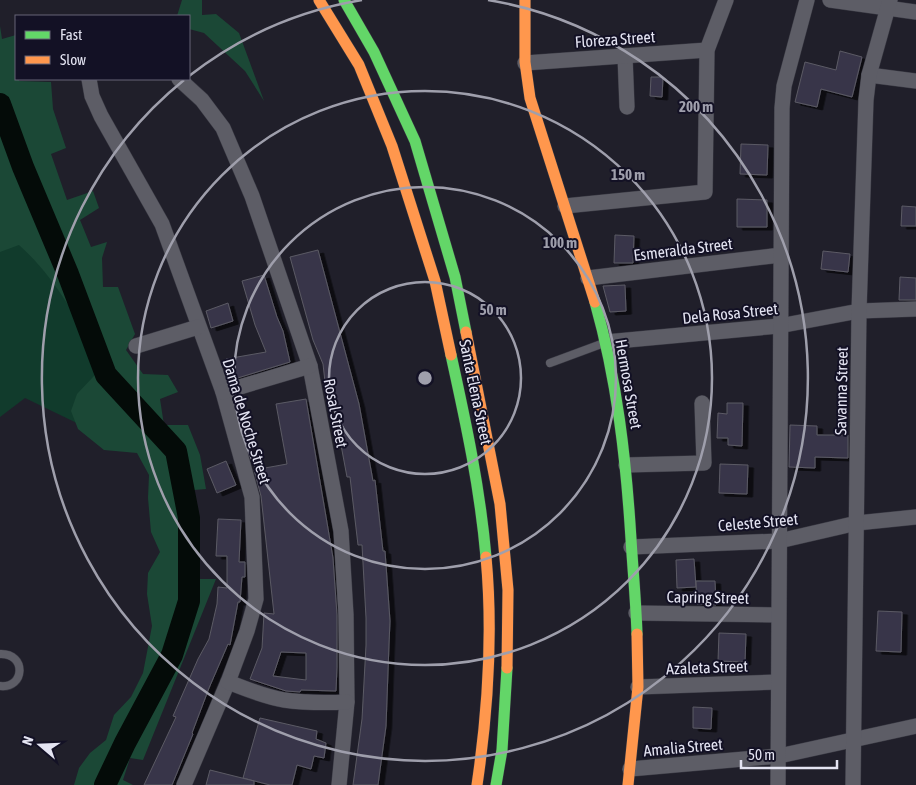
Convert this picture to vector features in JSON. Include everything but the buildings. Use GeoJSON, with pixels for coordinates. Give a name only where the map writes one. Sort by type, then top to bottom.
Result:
{"type":"FeatureCollection","features":[{"type":"Feature","properties":{"kind":"street","name":"Santa Elena Street"},"geometry":{"type":"LineString","coordinates":[[319,0],[359,65],[392,146],[435,281],[472,448],[482,510],[489,589],[488,672],[483,746],[477,785]]}},
{"type":"Feature","properties":{"kind":"street","name":"Santa Elena Street"},"geometry":{"type":"LineString","coordinates":[[344,0],[374,52],[414,141],[455,277],[489,445],[500,504],[508,590],[507,664],[502,750],[496,785]]}},
{"type":"Feature","properties":{"kind":"street","name":"Hermosa Street"},"geometry":{"type":"LineString","coordinates":[[525,0],[526,81],[588,278],[606,342],[617,398],[626,465],[636,613],[638,687],[628,785]]}},
{"type":"Feature","properties":{"kind":"street"},"geometry":{"type":"LineString","coordinates":[[565,206],[705,192],[707,50],[726,0]]}},
{"type":"Feature","properties":{"kind":"street"},"geometry":{"type":"LineString","coordinates":[[778,785],[783,101],[784,86],[807,0]]}},
{"type":"Feature","properties":{"kind":"street"},"geometry":{"type":"LineString","coordinates":[[830,0],[889,4],[916,12]]}},
{"type":"Feature","properties":{"kind":"street","name":"Savanna Street"},"geometry":{"type":"LineString","coordinates":[[853,785],[860,311],[866,100],[869,75],[889,4]]}},
{"type":"Feature","properties":{"kind":"street","name":"Floreza Street"},"geometry":{"type":"LineString","coordinates":[[525,63],[707,50]]}},
{"type":"Feature","properties":{"kind":"street"},"geometry":{"type":"LineString","coordinates":[[625,56],[627,106]]}},
{"type":"Feature","properties":{"kind":"street"},"geometry":{"type":"LineString","coordinates":[[869,75],[916,81]]}},
{"type":"Feature","properties":{"kind":"street","name":"Dama de Noche Street"},"geometry":{"type":"LineString","coordinates":[[89,80],[92,96],[101,116],[162,224],[223,392],[252,497],[256,599],[228,682],[184,785]]}},
{"type":"Feature","properties":{"kind":"street","name":"Rosal Street"},"geometry":{"type":"LineString","coordinates":[[180,80],[202,100],[223,128],[252,196],[310,366],[341,531],[346,615],[347,702],[339,785]]}},
{"type":"Feature","properties":{"kind":"street","name":"Esmeralda Street"},"geometry":{"type":"LineString","coordinates":[[588,278],[782,255]]}},
{"type":"Feature","properties":{"kind":"street","name":"Dela Rosa Street"},"geometry":{"type":"LineString","coordinates":[[606,342],[780,326],[860,311],[916,310]]}},
{"type":"Feature","properties":{"kind":"street"},"geometry":{"type":"LineString","coordinates":[[136,346],[198,327]]}},
{"type":"Feature","properties":{"kind":"street"},"geometry":{"type":"LineString","coordinates":[[223,392],[310,366]]}},
{"type":"Feature","properties":{"kind":"street"},"geometry":{"type":"LineString","coordinates":[[626,465],[704,464],[702,403]]}},
{"type":"Feature","properties":{"kind":"street","name":"Celeste Street"},"geometry":{"type":"LineString","coordinates":[[631,547],[779,541],[857,523],[916,517]]}},
{"type":"Feature","properties":{"kind":"street","name":"Capring Street"},"geometry":{"type":"LineString","coordinates":[[636,613],[778,615]]}},
{"type":"Feature","properties":{"kind":"street"},"geometry":{"type":"LineString","coordinates":[[228,682],[283,700],[311,703],[347,702]]}},
{"type":"Feature","properties":{"kind":"street","name":"Azaleta Street"},"geometry":{"type":"LineString","coordinates":[[638,687],[778,682]]}},
{"type":"Feature","properties":{"kind":"street","name":"Amalia Street"},"geometry":{"type":"LineString","coordinates":[[630,770],[779,756],[916,726]]}},
{"type":"Feature","properties":{"kind":"lane","name":"Dela Rosa Street"},"geometry":{"type":"LineString","coordinates":[[550,363],[606,342]]}},
{"type":"Feature","properties":{"kind":"lane"},"geometry":{"type":"LineString","coordinates":[[0,654],[12,656],[18,664],[19,674],[14,683],[4,687],[0,686]]}},
{"type":"Feature","properties":{"kind":"green space"},"geometry":{"type":"Polygon","coordinates":[[[182,0],[202,0],[202,15],[216,14],[239,33],[264,101],[245,71],[204,33],[190,29],[190,15],[177,15],[182,0]]]}},
{"type":"Feature","properties":{"kind":"green space"},"geometry":{"type":"Polygon","coordinates":[[[0,26],[2,39],[15,35],[15,80],[51,82],[53,109],[66,148],[51,154],[67,200],[93,191],[99,208],[80,220],[91,247],[107,242],[102,258],[103,287],[118,287],[135,334],[126,350],[143,374],[168,375],[178,392],[160,399],[164,425],[188,425],[200,455],[206,489],[194,490],[198,518],[198,579],[216,579],[143,760],[130,758],[123,780],[133,785],[74,785],[79,768],[90,753],[106,740],[114,715],[131,697],[143,673],[152,626],[147,594],[148,573],[160,552],[151,532],[148,498],[149,475],[137,453],[104,450],[78,429],[71,411],[77,394],[94,376],[100,358],[64,298],[32,257],[19,245],[0,252],[0,26]]]}},
{"type":"Feature","properties":{"kind":"green space"},"geometry":{"type":"Polygon","coordinates":[[[0,103],[106,375],[114,441],[25,398],[0,417],[0,103]]]}},
{"type":"Feature","properties":{"kind":"waterway"},"geometry":{"type":"LineString","coordinates":[[0,104],[23,167],[68,274],[106,375],[176,451],[189,518],[189,601],[172,655],[105,785]]}},
{"type":"Feature","properties":{"kind":"traffic: fast"},"geometry":{"type":"LineString","coordinates":[[344,0],[374,52],[415,141],[455,277],[466,332]]}},
{"type":"Feature","properties":{"kind":"traffic: fast"},"geometry":{"type":"LineString","coordinates":[[595,302],[615,390],[623,449],[637,634]]}},
{"type":"Feature","properties":{"kind":"traffic: fast"},"geometry":{"type":"LineString","coordinates":[[451,355],[476,481],[486,557]]}},
{"type":"Feature","properties":{"kind":"traffic: fast"},"geometry":{"type":"LineString","coordinates":[[496,785],[502,750],[507,668]]}},
{"type":"Feature","properties":{"kind":"traffic: slow"},"geometry":{"type":"LineString","coordinates":[[319,0],[359,65],[392,146],[435,281],[451,355]]}},
{"type":"Feature","properties":{"kind":"traffic: slow"},"geometry":{"type":"LineString","coordinates":[[525,0],[525,62],[530,98],[595,302]]}},
{"type":"Feature","properties":{"kind":"traffic: slow"},"geometry":{"type":"LineString","coordinates":[[466,332],[500,504],[508,590],[507,668]]}},
{"type":"Feature","properties":{"kind":"traffic: slow"},"geometry":{"type":"LineString","coordinates":[[477,785],[487,700],[489,614],[486,557]]}},
{"type":"Feature","properties":{"kind":"traffic: slow"},"geometry":{"type":"LineString","coordinates":[[628,785],[638,687],[637,634]]}}]}
